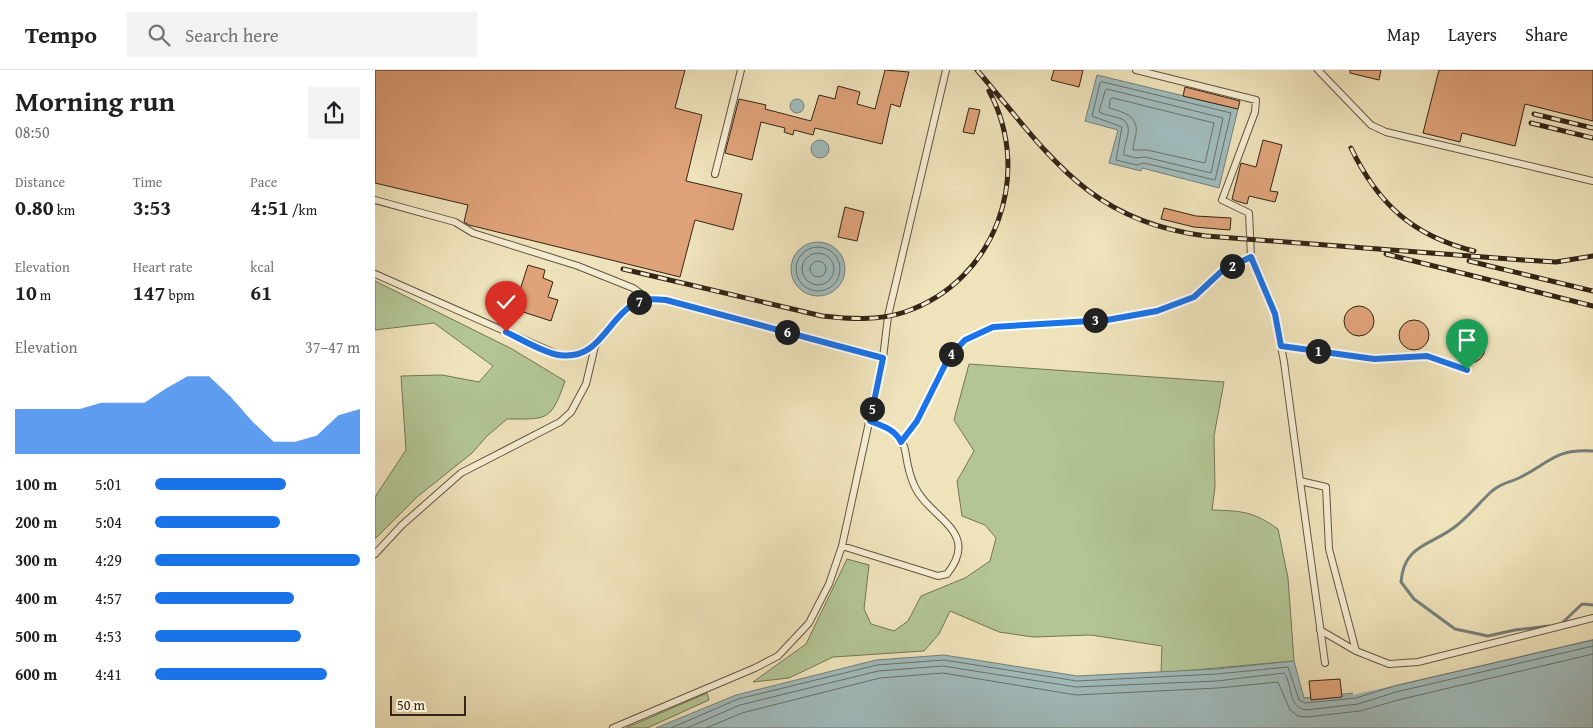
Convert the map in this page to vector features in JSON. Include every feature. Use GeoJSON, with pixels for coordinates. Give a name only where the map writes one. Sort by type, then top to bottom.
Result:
{"type":"FeatureCollection","features":[{"type":"Feature","properties":{"kind":"lane"},"geometry":{"type":"LineString","coordinates":[[715,174],[741,70]]}},
{"type":"Feature","properties":{"kind":"lane"},"geometry":{"type":"LineString","coordinates":[[613,728],[755,668],[778,656],[809,623],[829,584],[842,546],[883,358],[888,316],[946,70]]}},
{"type":"Feature","properties":{"kind":"lane"},"geometry":{"type":"LineString","coordinates":[[1136,70],[1256,100],[1255,112],[1221,200],[1249,213],[1251,257],[1275,314],[1325,663]]}},
{"type":"Feature","properties":{"kind":"lane"},"geometry":{"type":"LineString","coordinates":[[1318,70],[1371,125],[1386,132],[1593,182]]}},
{"type":"Feature","properties":{"kind":"lane"},"geometry":{"type":"LineString","coordinates":[[375,200],[455,222],[473,233],[578,266],[633,288],[648,299]]}},
{"type":"Feature","properties":{"kind":"lane"},"geometry":{"type":"LineString","coordinates":[[901,442],[917,421],[949,357],[965,340],[993,327],[1107,320],[1157,311],[1194,297],[1223,270],[1251,257]]}},
{"type":"Feature","properties":{"kind":"lane"},"geometry":{"type":"LineString","coordinates":[[375,274],[559,355],[577,355],[595,346]]}},
{"type":"Feature","properties":{"kind":"lane"},"geometry":{"type":"LineString","coordinates":[[375,554],[415,513],[461,473],[560,422],[571,412],[586,384],[595,346],[608,328],[632,304],[648,299],[666,300],[883,358]]}},
{"type":"Feature","properties":{"kind":"lane"},"geometry":{"type":"LineString","coordinates":[[1281,346],[1374,359],[1427,356],[1467,370]]}},
{"type":"Feature","properties":{"kind":"lane"},"geometry":{"type":"LineString","coordinates":[[842,546],[938,576],[947,574],[955,565],[959,556],[958,541],[953,530],[914,485],[898,435],[870,421]]}},
{"type":"Feature","properties":{"kind":"lane"},"geometry":{"type":"LineString","coordinates":[[1300,481],[1326,487],[1329,549],[1356,651]]}},
{"type":"Feature","properties":{"kind":"lane"},"geometry":{"type":"LineString","coordinates":[[1320,630],[1356,651],[1389,664],[1418,662],[1593,618]]}},
{"type":"Feature","properties":{"kind":"green space"},"geometry":{"type":"Polygon","coordinates":[[[375,281],[512,349],[565,381],[556,404],[551,411],[539,418],[507,419],[487,436],[472,453],[417,497],[375,539],[375,497],[406,450],[401,376],[442,375],[479,382],[493,366],[434,323],[375,330],[375,281]]]}},
{"type":"Feature","properties":{"kind":"green space"},"geometry":{"type":"Polygon","coordinates":[[[969,364],[1224,382],[1214,436],[1215,487],[1212,510],[1254,515],[1278,529],[1288,578],[1294,661],[1161,673],[1162,646],[1091,635],[1033,637],[999,632],[950,611],[939,634],[924,651],[833,657],[789,678],[753,682],[806,644],[847,559],[869,565],[864,609],[871,624],[894,631],[908,621],[921,596],[965,578],[990,561],[996,538],[985,525],[962,516],[957,481],[974,451],[954,420],[969,364]]]}},
{"type":"Feature","properties":{"kind":"green space"},"geometry":{"type":"Polygon","coordinates":[[[707,693],[709,700],[647,728],[626,728],[707,693]]]}},
{"type":"Feature","properties":{"kind":"water"},"geometry":{"type":"Polygon","coordinates":[[[1097,75],[1238,109],[1219,188],[1142,168],[1141,171],[1109,163],[1118,130],[1085,121],[1097,75]]]}},
{"type":"Feature","properties":{"kind":"water"},"geometry":{"type":"Polygon","coordinates":[[[794,99],[800,99],[804,106],[800,113],[794,113],[790,109],[790,103],[794,99]]]}},
{"type":"Feature","properties":{"kind":"water"},"geometry":{"type":"Polygon","coordinates":[[[816,140],[824,140],[829,145],[827,156],[816,158],[811,153],[811,145],[816,140]]]}},
{"type":"Feature","properties":{"kind":"water"},"geometry":{"type":"Polygon","coordinates":[[[813,242],[823,242],[833,246],[841,254],[845,269],[841,284],[833,292],[823,296],[813,296],[803,292],[795,284],[791,274],[791,264],[795,254],[803,246],[813,242]]]}},
{"type":"Feature","properties":{"kind":"water"},"geometry":{"type":"Polygon","coordinates":[[[1593,635],[1593,728],[656,728],[736,695],[876,660],[944,655],[1077,676],[1217,669],[1294,661],[1304,698],[1355,693],[1593,635]]]}},
{"type":"Feature","properties":{"kind":"pier"},"geometry":{"type":"Polygon","coordinates":[[[1593,632],[1593,639],[1353,695],[1353,691],[1392,679],[1593,632]]]}},
{"type":"Feature","properties":{"kind":"building"},"geometry":{"type":"Polygon","coordinates":[[[375,70],[685,70],[675,108],[702,115],[686,181],[742,194],[733,230],[695,220],[680,277],[469,225],[464,222],[468,205],[375,183],[375,70]]]}},
{"type":"Feature","properties":{"kind":"building"},"geometry":{"type":"Polygon","coordinates":[[[885,70],[909,72],[900,107],[891,104],[882,144],[815,128],[813,135],[794,130],[793,135],[784,132],[785,128],[761,122],[752,160],[725,153],[739,99],[766,105],[765,109],[811,121],[819,95],[835,99],[838,86],[860,92],[857,104],[875,109],[885,70]]]}},
{"type":"Feature","properties":{"kind":"building"},"geometry":{"type":"Polygon","coordinates":[[[1054,70],[1083,70],[1079,87],[1051,80],[1054,70]]]}},
{"type":"Feature","properties":{"kind":"building"},"geometry":{"type":"Polygon","coordinates":[[[1350,70],[1381,70],[1379,80],[1350,73],[1350,70]]]}},
{"type":"Feature","properties":{"kind":"building"},"geometry":{"type":"Polygon","coordinates":[[[1439,70],[1593,70],[1593,121],[1525,104],[1515,146],[1462,133],[1460,142],[1423,133],[1439,70]]]}},
{"type":"Feature","properties":{"kind":"building"},"geometry":{"type":"Polygon","coordinates":[[[1185,87],[1240,101],[1238,109],[1183,96],[1185,87]]]}},
{"type":"Feature","properties":{"kind":"building"},"geometry":{"type":"Polygon","coordinates":[[[969,108],[980,110],[974,134],[963,132],[969,108]]]}},
{"type":"Feature","properties":{"kind":"building"},"geometry":{"type":"Polygon","coordinates":[[[1263,140],[1282,145],[1270,191],[1278,192],[1275,202],[1249,196],[1247,204],[1236,201],[1232,199],[1241,163],[1256,167],[1263,140]]]}},
{"type":"Feature","properties":{"kind":"building"},"geometry":{"type":"Polygon","coordinates":[[[845,207],[864,212],[857,241],[838,237],[845,207]]]}},
{"type":"Feature","properties":{"kind":"building"},"geometry":{"type":"Polygon","coordinates":[[[1164,208],[1196,216],[1231,218],[1230,230],[1194,227],[1161,219],[1164,208]]]}},
{"type":"Feature","properties":{"kind":"building"},"geometry":{"type":"Polygon","coordinates":[[[528,265],[545,270],[543,278],[553,282],[548,297],[558,300],[551,321],[514,309],[528,265]]]}},
{"type":"Feature","properties":{"kind":"building"},"geometry":{"type":"Polygon","coordinates":[[[1359,306],[1370,310],[1374,321],[1370,332],[1359,336],[1348,332],[1344,321],[1348,310],[1359,306]]]}},
{"type":"Feature","properties":{"kind":"building"},"geometry":{"type":"Polygon","coordinates":[[[1414,320],[1425,324],[1429,335],[1425,346],[1414,350],[1403,346],[1399,335],[1403,324],[1414,320]]]}},
{"type":"Feature","properties":{"kind":"building"},"geometry":{"type":"Polygon","coordinates":[[[1470,333],[1481,337],[1485,348],[1481,359],[1470,363],[1459,359],[1455,348],[1459,337],[1470,333]]]}},
{"type":"Feature","properties":{"kind":"building"},"geometry":{"type":"Polygon","coordinates":[[[1340,679],[1342,697],[1311,700],[1309,681],[1340,679]]]}},
{"type":"Feature","properties":{"kind":"waterway"},"geometry":{"type":"LineString","coordinates":[[1549,626],[1515,630],[1488,636],[1455,629],[1414,599],[1401,582],[1403,570],[1407,560],[1413,553],[1456,526],[1499,486],[1519,478],[1561,454],[1593,451]]}},
{"type":"Feature","properties":{"kind":"waterway"},"geometry":{"type":"LineString","coordinates":[[1560,625],[1582,604],[1593,605]]}},
{"type":"Feature","properties":{"kind":"railway"},"geometry":{"type":"LineString","coordinates":[[977,70],[1026,129],[1074,179],[1100,199],[1130,216],[1165,228],[1206,236],[1523,260],[1556,262],[1593,256]]}},
{"type":"Feature","properties":{"kind":"railway"},"geometry":{"type":"LineString","coordinates":[[623,269],[832,317],[885,317],[905,312],[937,297],[963,276],[983,250],[998,221],[1006,189],[1008,156],[1002,123],[989,91]]}},
{"type":"Feature","properties":{"kind":"railway"},"geometry":{"type":"LineString","coordinates":[[1534,114],[1593,128]]}},
{"type":"Feature","properties":{"kind":"railway"},"geometry":{"type":"LineString","coordinates":[[1531,123],[1593,138]]}},
{"type":"Feature","properties":{"kind":"railway"},"geometry":{"type":"LineString","coordinates":[[1351,148],[1373,186],[1400,215],[1415,227],[1433,236],[1452,245],[1474,251]]}},
{"type":"Feature","properties":{"kind":"railway"},"geometry":{"type":"LineString","coordinates":[[1386,254],[1593,306]]}},
{"type":"Feature","properties":{"kind":"railway"},"geometry":{"type":"LineString","coordinates":[[1469,261],[1593,291]]}},
{"type":"Feature","properties":{"kind":"route"},"geometry":{"type":"LineString","coordinates":[[506,332],[559,355],[577,355],[595,346],[608,328],[632,304],[648,299],[666,300],[883,358],[870,421],[898,435],[901,442],[917,421],[949,357],[965,340],[993,327],[1107,320],[1157,311],[1194,297],[1223,270],[1251,257],[1275,314],[1281,346],[1374,359],[1427,356],[1467,370]]}}]}
